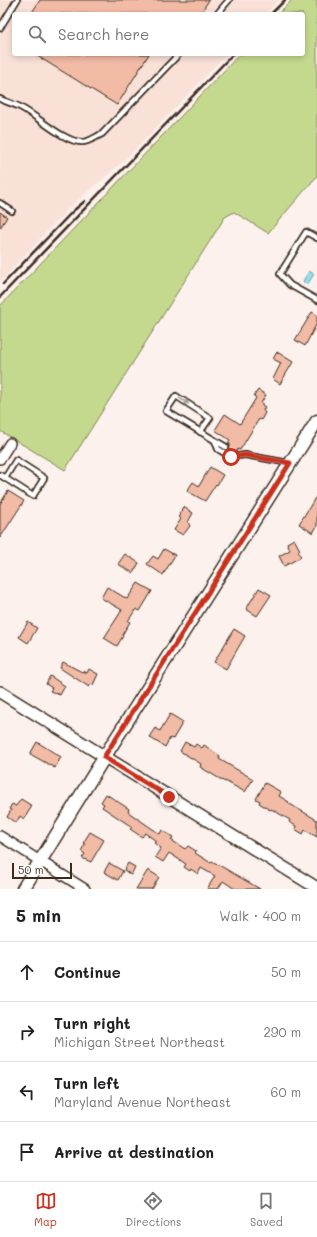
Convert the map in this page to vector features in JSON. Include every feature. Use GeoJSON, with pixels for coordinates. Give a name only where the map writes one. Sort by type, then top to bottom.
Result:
{"type":"FeatureCollection","features":[{"type":"Feature","properties":{"kind":"main road"},"geometry":{"type":"LineString","coordinates":[[23,889],[104,757],[317,420]]}},
{"type":"Feature","properties":{"kind":"street"},"geometry":{"type":"LineString","coordinates":[[1,454],[10,442]]}},
{"type":"Feature","properties":{"kind":"street"},"geometry":{"type":"LineString","coordinates":[[0,692],[317,888]]}},
{"type":"Feature","properties":{"kind":"street"},"geometry":{"type":"LineString","coordinates":[[0,836],[85,889]]}},
{"type":"Feature","properties":{"kind":"lane"},"geometry":{"type":"LineString","coordinates":[[0,28],[17,0]]}},
{"type":"Feature","properties":{"kind":"lane"},"geometry":{"type":"LineString","coordinates":[[219,12],[229,0]]}},
{"type":"Feature","properties":{"kind":"lane"},"geometry":{"type":"LineString","coordinates":[[0,99],[20,107],[63,136],[74,141],[89,141],[102,134],[177,56]]}},
{"type":"Feature","properties":{"kind":"lane"},"geometry":{"type":"LineString","coordinates":[[0,203],[12,211]]}},
{"type":"Feature","properties":{"kind":"lane"},"geometry":{"type":"LineString","coordinates":[[317,238],[306,232],[280,274],[290,285],[317,300]]}},
{"type":"Feature","properties":{"kind":"lane"},"geometry":{"type":"LineString","coordinates":[[200,432],[210,418],[176,396],[166,411],[200,432],[226,447]]}},
{"type":"Feature","properties":{"kind":"lane"},"geometry":{"type":"LineString","coordinates":[[215,441],[218,449],[231,457],[245,455],[290,463]]}},
{"type":"Feature","properties":{"kind":"lane"},"geometry":{"type":"LineString","coordinates":[[16,460],[44,478],[33,496],[2,476],[16,460]]}},
{"type":"Feature","properties":{"kind":"shaded area"},"geometry":{"type":"Polygon","coordinates":[[[0,0],[279,0],[267,12],[12,12],[12,56],[225,56],[125,160],[69,208],[0,282],[0,0]]]}},
{"type":"Feature","properties":{"kind":"green space"},"geometry":{"type":"Polygon","coordinates":[[[292,0],[317,0],[317,176],[268,233],[234,212],[225,217],[65,470],[0,431],[0,306],[238,56],[305,56],[305,12],[280,12],[292,0]]]}},
{"type":"Feature","properties":{"kind":"water"},"geometry":{"type":"Polygon","coordinates":[[[309,271],[314,274],[307,285],[303,281],[309,271]]]}},
{"type":"Feature","properties":{"kind":"building"},"geometry":{"type":"Polygon","coordinates":[[[40,0],[209,0],[201,12],[32,12],[40,0]]]}},
{"type":"Feature","properties":{"kind":"building"},"geometry":{"type":"Polygon","coordinates":[[[37,56],[148,56],[117,105],[37,56]]]}},
{"type":"Feature","properties":{"kind":"building"},"geometry":{"type":"Polygon","coordinates":[[[0,212],[7,217],[0,228],[0,212]]]}},
{"type":"Feature","properties":{"kind":"building"},"geometry":{"type":"Polygon","coordinates":[[[312,312],[317,315],[317,323],[305,346],[295,340],[312,312]]]}},
{"type":"Feature","properties":{"kind":"building"},"geometry":{"type":"Polygon","coordinates":[[[277,352],[293,362],[280,384],[273,379],[281,363],[273,359],[277,352]]]}},
{"type":"Feature","properties":{"kind":"building"},"geometry":{"type":"Polygon","coordinates":[[[258,390],[266,395],[261,403],[265,407],[263,410],[265,413],[261,420],[259,419],[240,450],[238,449],[235,453],[232,453],[227,450],[230,447],[230,444],[228,443],[230,440],[215,430],[225,414],[240,424],[256,398],[254,396],[258,390]]]}},
{"type":"Feature","properties":{"kind":"building"},"geometry":{"type":"Polygon","coordinates":[[[210,467],[223,475],[205,501],[187,491],[193,482],[199,486],[210,467]]]}},
{"type":"Feature","properties":{"kind":"building"},"geometry":{"type":"Polygon","coordinates":[[[8,491],[24,501],[0,538],[0,504],[8,491]]]}},
{"type":"Feature","properties":{"kind":"building"},"geometry":{"type":"Polygon","coordinates":[[[317,495],[317,526],[313,533],[299,524],[317,495]]]}},
{"type":"Feature","properties":{"kind":"building"},"geometry":{"type":"Polygon","coordinates":[[[184,507],[193,513],[188,522],[190,526],[183,535],[174,530],[181,519],[179,517],[181,515],[179,514],[184,507]]]}},
{"type":"Feature","properties":{"kind":"building"},"geometry":{"type":"Polygon","coordinates":[[[294,539],[300,550],[298,551],[301,557],[284,566],[279,556],[290,550],[287,543],[294,539]]]}},
{"type":"Feature","properties":{"kind":"building"},"geometry":{"type":"Polygon","coordinates":[[[164,549],[175,555],[163,575],[147,564],[153,556],[158,559],[164,549]]]}},
{"type":"Feature","properties":{"kind":"building"},"geometry":{"type":"Polygon","coordinates":[[[125,554],[139,563],[133,573],[118,564],[125,554]]]}},
{"type":"Feature","properties":{"kind":"building"},"geometry":{"type":"Polygon","coordinates":[[[138,583],[152,591],[140,611],[136,609],[128,621],[130,622],[117,646],[104,638],[122,610],[101,598],[107,587],[127,599],[138,583]]]}},
{"type":"Feature","properties":{"kind":"building"},"geometry":{"type":"Polygon","coordinates":[[[259,588],[271,595],[257,616],[246,609],[259,588]]]}},
{"type":"Feature","properties":{"kind":"building"},"geometry":{"type":"Polygon","coordinates":[[[28,622],[37,628],[28,643],[19,637],[28,622]]]}},
{"type":"Feature","properties":{"kind":"building"},"geometry":{"type":"Polygon","coordinates":[[[234,629],[245,636],[226,669],[214,662],[234,629]]]}},
{"type":"Feature","properties":{"kind":"building"},"geometry":{"type":"Polygon","coordinates":[[[63,662],[82,672],[87,673],[89,669],[98,674],[93,685],[91,684],[89,687],[60,668],[63,662]]]}},
{"type":"Feature","properties":{"kind":"building"},"geometry":{"type":"Polygon","coordinates":[[[50,676],[65,686],[60,695],[50,691],[52,688],[46,684],[50,676]]]}},
{"type":"Feature","properties":{"kind":"building"},"geometry":{"type":"Polygon","coordinates":[[[170,714],[183,722],[173,739],[170,738],[165,747],[149,737],[155,728],[160,731],[170,714]]]}},
{"type":"Feature","properties":{"kind":"building"},"geometry":{"type":"Polygon","coordinates":[[[37,742],[61,757],[55,768],[30,754],[37,742]]]}},
{"type":"Feature","properties":{"kind":"building"},"geometry":{"type":"Polygon","coordinates":[[[185,742],[194,747],[196,744],[202,748],[204,745],[220,756],[219,759],[253,779],[245,792],[200,767],[201,764],[180,751],[185,742]]]}},
{"type":"Feature","properties":{"kind":"building"},"geometry":{"type":"Polygon","coordinates":[[[265,783],[281,792],[279,796],[289,802],[288,803],[317,820],[317,837],[305,830],[303,834],[295,829],[296,826],[289,822],[290,820],[259,803],[260,801],[256,799],[265,783]]]}},
{"type":"Feature","properties":{"kind":"building"},"geometry":{"type":"Polygon","coordinates":[[[106,794],[129,809],[128,812],[160,834],[162,830],[173,837],[171,840],[185,849],[188,846],[196,851],[195,853],[211,863],[212,861],[260,889],[235,889],[223,881],[218,889],[207,889],[215,876],[201,868],[198,874],[191,869],[190,871],[184,867],[186,864],[169,853],[163,862],[155,857],[161,848],[154,843],[156,841],[145,833],[142,837],[130,829],[132,827],[102,807],[104,804],[101,802],[106,794]]]}},
{"type":"Feature","properties":{"kind":"building"},"geometry":{"type":"Polygon","coordinates":[[[21,799],[32,806],[24,819],[20,816],[16,823],[7,817],[11,810],[9,809],[12,804],[16,806],[21,799]]]}},
{"type":"Feature","properties":{"kind":"building"},"geometry":{"type":"Polygon","coordinates":[[[90,832],[104,840],[91,862],[82,858],[85,854],[81,851],[85,844],[83,843],[90,832]]]}},
{"type":"Feature","properties":{"kind":"building"},"geometry":{"type":"Polygon","coordinates":[[[109,863],[123,871],[118,880],[104,872],[109,863]]]}},
{"type":"Feature","properties":{"kind":"building"},"geometry":{"type":"Polygon","coordinates":[[[128,863],[135,867],[131,875],[124,870],[128,863]]]}},
{"type":"Feature","properties":{"kind":"building"},"geometry":{"type":"Polygon","coordinates":[[[148,870],[159,877],[152,889],[136,889],[148,870]]]}},
{"type":"Feature","properties":{"kind":"railway"},"geometry":{"type":"LineString","coordinates":[[273,12],[285,0]]}},
{"type":"Feature","properties":{"kind":"railway"},"geometry":{"type":"LineString","coordinates":[[0,297],[231,56]]}},
{"type":"Feature","properties":{"kind":"railway"},"geometry":{"type":"LineString","coordinates":[[3,284],[73,211],[85,201]]}},
{"type":"Feature","properties":{"kind":"route"},"geometry":{"type":"LineString","coordinates":[[169,797],[104,757],[290,463],[245,455],[231,457]]}}]}
